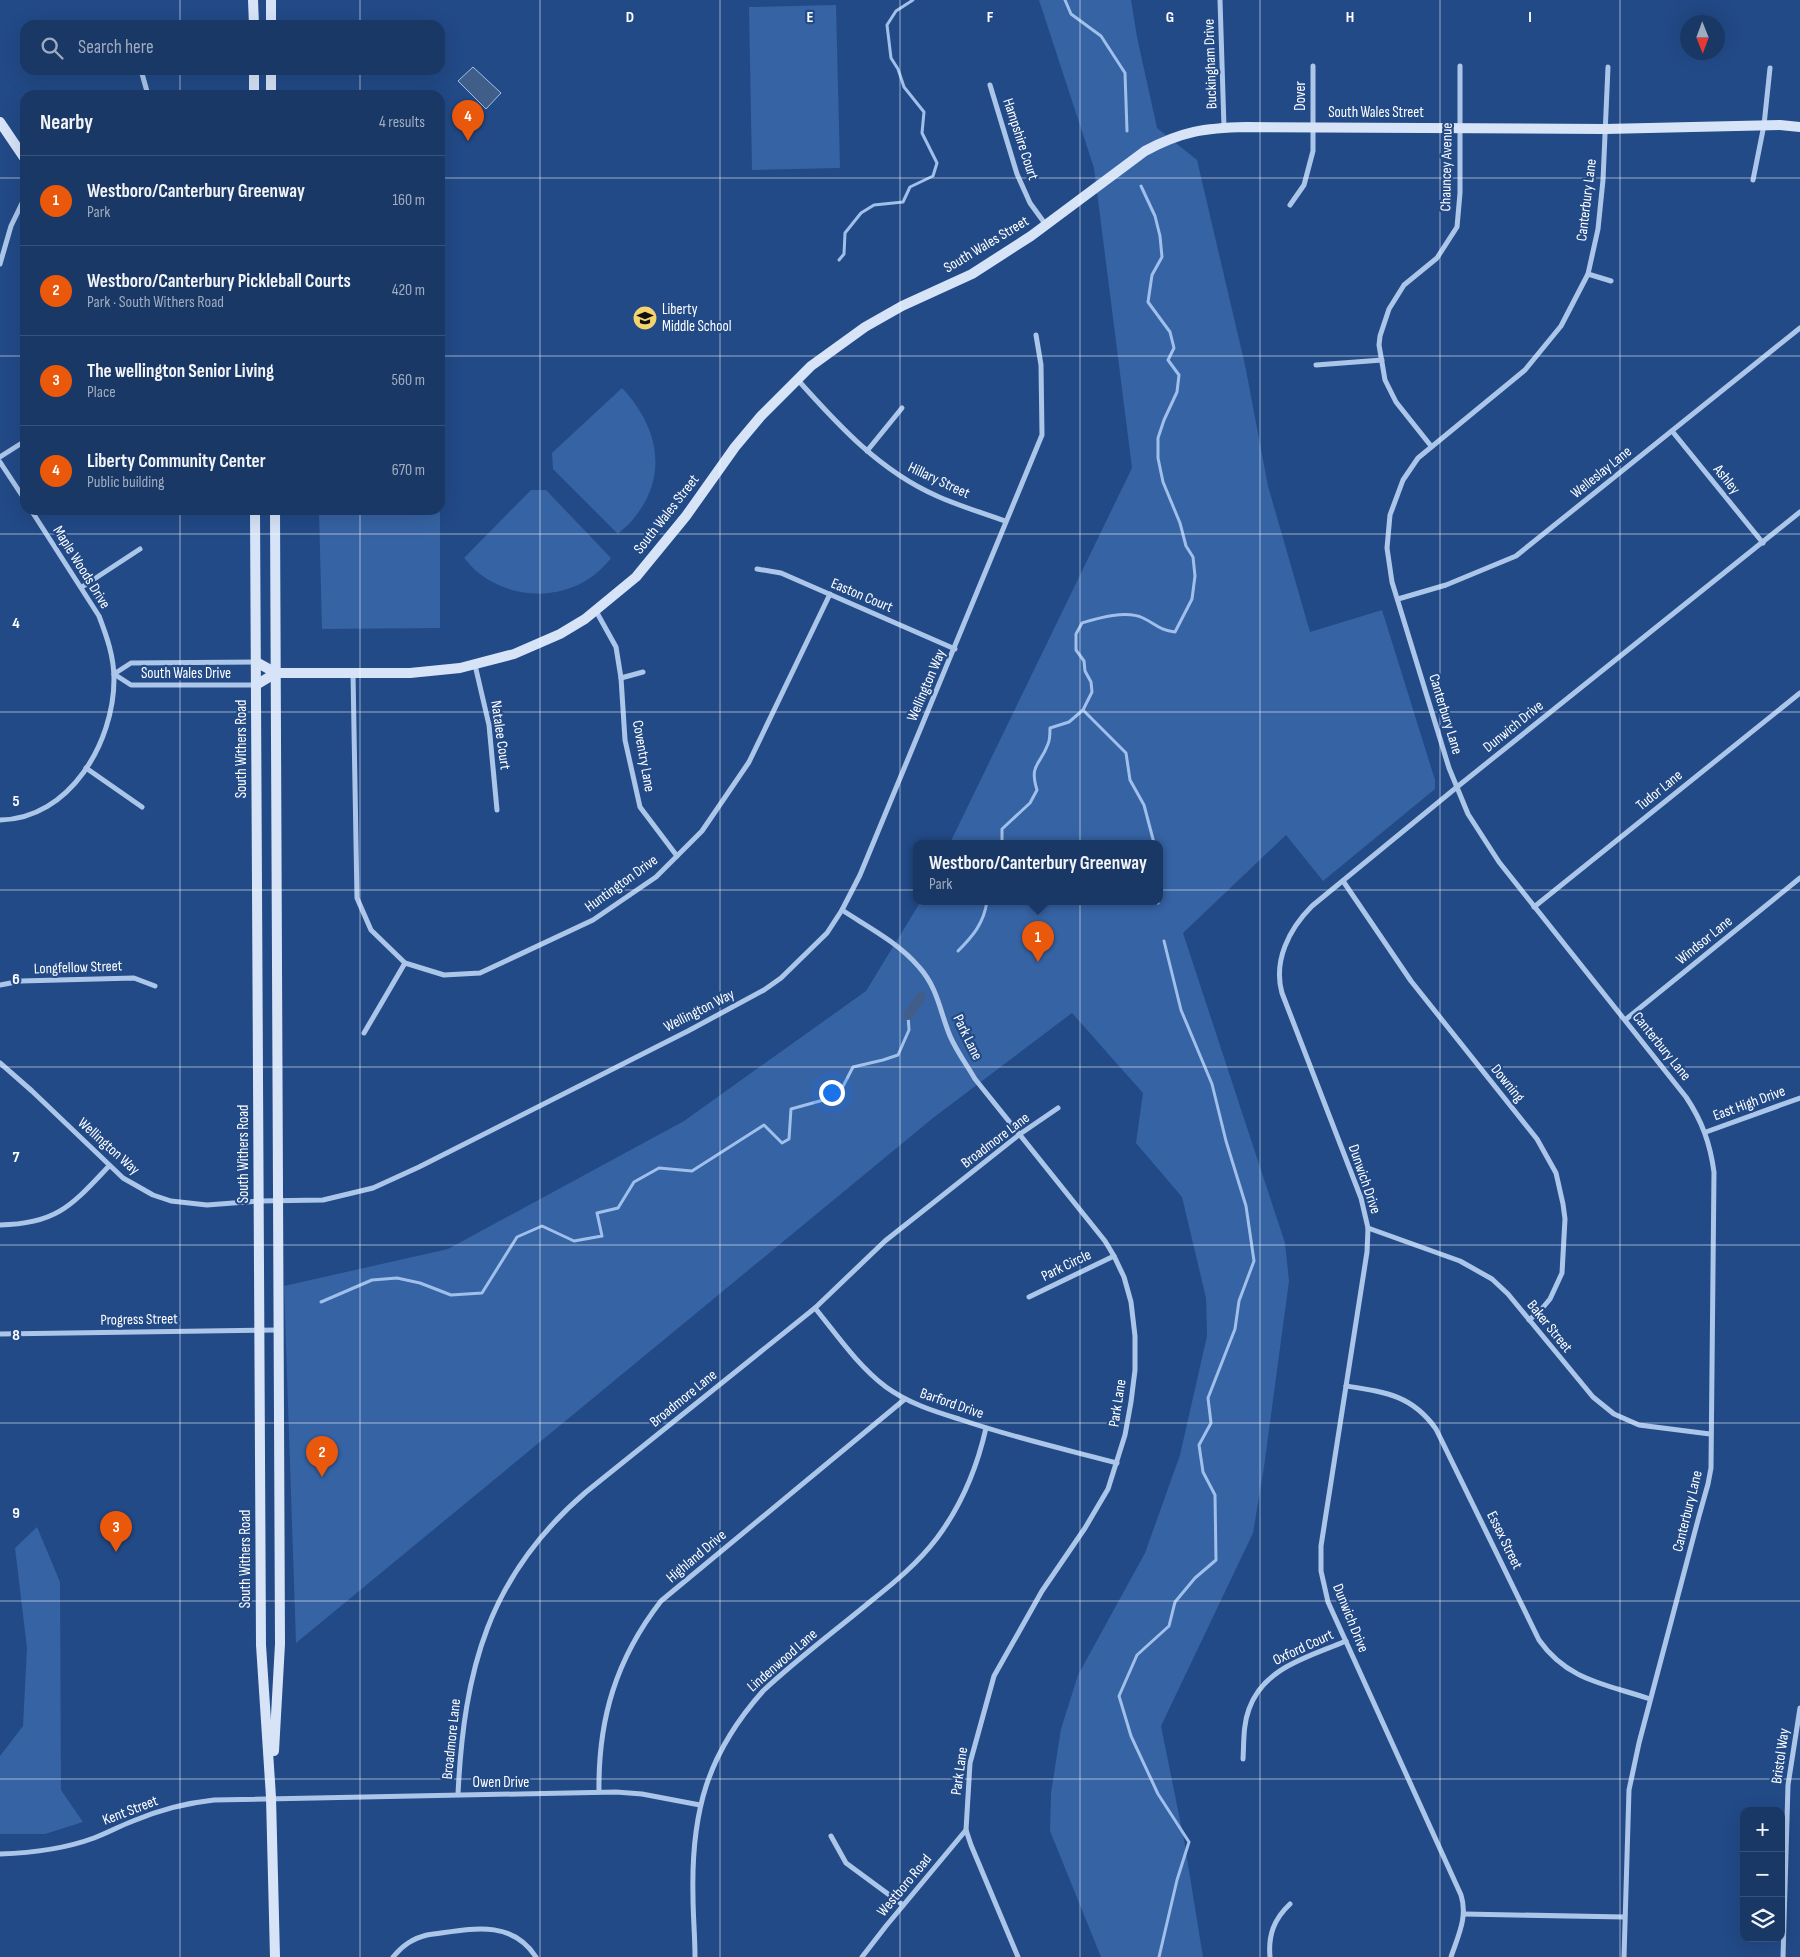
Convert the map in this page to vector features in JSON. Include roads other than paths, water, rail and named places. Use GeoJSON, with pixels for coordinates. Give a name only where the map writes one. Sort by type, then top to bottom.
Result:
{"type":"FeatureCollection","features":[{"type":"Feature","properties":{"kind":"main road"},"geometry":{"type":"LineString","coordinates":[[253,0],[254,20]]}},
{"type":"Feature","properties":{"kind":"main road"},"geometry":{"type":"LineString","coordinates":[[271,0],[271,20]]}},
{"type":"Feature","properties":{"kind":"main road"},"geometry":{"type":"LineString","coordinates":[[254,75],[254,90]]}},
{"type":"Feature","properties":{"kind":"main road"},"geometry":{"type":"LineString","coordinates":[[271,75],[271,90]]}},
{"type":"Feature","properties":{"kind":"main road"},"geometry":{"type":"LineString","coordinates":[[0,122],[20,152]]}},
{"type":"Feature","properties":{"kind":"main road","name":"South Wales Street"},"geometry":{"type":"LineString","coordinates":[[256,662],[276,673],[438,671],[475,665],[514,654],[540,644],[576,624],[596,611],[636,577],[686,516],[735,447],[760,416],[811,366],[865,327],[902,306],[972,274],[1046,225],[1145,151],[1165,140],[1187,132],[1224,127],[1605,129],[1764,125],[1800,127]]}},
{"type":"Feature","properties":{"kind":"main road","name":"South Withers Road"},"geometry":{"type":"LineString","coordinates":[[256,515],[261,1645],[271,1797],[275,1957]]}},
{"type":"Feature","properties":{"kind":"main road","name":"South Withers Road"},"geometry":{"type":"LineString","coordinates":[[271,1797],[280,1644],[275,515]]}},
{"type":"Feature","properties":{"kind":"main road"},"geometry":{"type":"LineString","coordinates":[[256,685],[276,673]]}},
{"type":"Feature","properties":{"kind":"street","name":"Buckingham Drive"},"geometry":{"type":"LineString","coordinates":[[1220,0],[1224,127]]}},
{"type":"Feature","properties":{"kind":"street","name":"Dover"},"geometry":{"type":"LineString","coordinates":[[1290,205],[1304,185],[1313,152],[1313,66]]}},
{"type":"Feature","properties":{"kind":"street","name":"Chauncey Avenue"},"geometry":{"type":"LineString","coordinates":[[1431,446],[1396,402],[1385,380],[1379,345],[1389,309],[1404,285],[1437,258],[1457,227],[1460,193],[1460,66]]}},
{"type":"Feature","properties":{"kind":"street","name":"Canterbury Lane"},"geometry":{"type":"LineString","coordinates":[[1608,67],[1604,180],[1598,229],[1588,274],[1560,326],[1524,370],[1418,458],[1403,480],[1390,514],[1388,532],[1389,565],[1398,599],[1449,768],[1468,814],[1499,862],[1686,1097],[1706,1132],[1712,1152],[1714,1172],[1711,1459],[1708,1484],[1650,1699],[1629,1790],[1624,1957]]}},
{"type":"Feature","properties":{"kind":"street"},"geometry":{"type":"LineString","coordinates":[[1753,180],[1764,125],[1770,68]]}},
{"type":"Feature","properties":{"kind":"street"},"geometry":{"type":"LineString","coordinates":[[142,75],[147,90]]}},
{"type":"Feature","properties":{"kind":"street","name":"Hampshire Court"},"geometry":{"type":"LineString","coordinates":[[990,85],[1017,174],[1030,203],[1046,225]]}},
{"type":"Feature","properties":{"kind":"street"},"geometry":{"type":"LineString","coordinates":[[0,264],[11,226],[20,207]]}},
{"type":"Feature","properties":{"kind":"street"},"geometry":{"type":"LineString","coordinates":[[1588,274],[1611,281]]}},
{"type":"Feature","properties":{"kind":"street","name":"Welleslay Lane"},"geometry":{"type":"LineString","coordinates":[[1398,599],[1446,585],[1516,556],[1800,328]]}},
{"type":"Feature","properties":{"kind":"street","name":"Wellington Way"},"geometry":{"type":"LineString","coordinates":[[0,1063],[32,1090],[109,1166],[138,1187],[171,1201],[207,1205],[330,1199],[373,1188],[418,1167],[688,1031],[764,990],[781,978],[827,933],[842,910],[864,866],[955,649],[1005,521],[1042,435],[1041,366],[1036,335]]}},
{"type":"Feature","properties":{"kind":"street"},"geometry":{"type":"LineString","coordinates":[[1316,365],[1382,360]]}},
{"type":"Feature","properties":{"kind":"street","name":"Hillary Street"},"geometry":{"type":"LineString","coordinates":[[797,379],[867,451],[897,473],[936,496],[1005,521]]}},
{"type":"Feature","properties":{"kind":"street"},"geometry":{"type":"LineString","coordinates":[[867,451],[902,408]]}},
{"type":"Feature","properties":{"kind":"street","name":"Ashley"},"geometry":{"type":"LineString","coordinates":[[1672,431],[1763,543]]}},
{"type":"Feature","properties":{"kind":"street"},"geometry":{"type":"LineString","coordinates":[[0,457],[20,444]]}},
{"type":"Feature","properties":{"kind":"street"},"geometry":{"type":"LineString","coordinates":[[0,462],[20,492]]}},
{"type":"Feature","properties":{"kind":"street","name":"Dunwich Drive"},"geometry":{"type":"LineString","coordinates":[[1464,1914],[1461,1895],[1328,1602],[1323,1584],[1320,1546],[1367,1252],[1368,1228],[1361,1198],[1279,981],[1282,955],[1296,924],[1312,906],[1457,787],[1800,512]]}},
{"type":"Feature","properties":{"kind":"street","name":"Maple Woods Drive"},"geometry":{"type":"LineString","coordinates":[[0,820],[21,817],[35,812],[65,792],[86,768],[97,751],[110,717],[113,699],[114,674],[107,636],[99,616],[35,515]]}},
{"type":"Feature","properties":{"kind":"street"},"geometry":{"type":"LineString","coordinates":[[82,588],[140,549]]}},
{"type":"Feature","properties":{"kind":"street","name":"Easton Court"},"geometry":{"type":"LineString","coordinates":[[757,569],[781,573],[955,649]]}},
{"type":"Feature","properties":{"kind":"street","name":"Huntington Drive"},"geometry":{"type":"LineString","coordinates":[[353,673],[357,898],[371,930],[405,963],[444,975],[480,973],[593,920],[656,877],[702,831],[749,762],[830,594]]}},
{"type":"Feature","properties":{"kind":"street","name":"Coventry Lane"},"geometry":{"type":"LineString","coordinates":[[596,611],[616,647],[622,678],[626,740],[640,808],[677,856]]}},
{"type":"Feature","properties":{"kind":"street","name":"South Wales Drive"},"geometry":{"type":"LineString","coordinates":[[256,662],[131,663],[114,674],[131,685],[256,685]]}},
{"type":"Feature","properties":{"kind":"street","name":"Natalee Court"},"geometry":{"type":"LineString","coordinates":[[475,665],[489,726],[497,810]]}},
{"type":"Feature","properties":{"kind":"street"},"geometry":{"type":"LineString","coordinates":[[622,678],[643,672]]}},
{"type":"Feature","properties":{"kind":"street","name":"Tudor Lane"},"geometry":{"type":"LineString","coordinates":[[1534,907],[1800,693]]}},
{"type":"Feature","properties":{"kind":"street"},"geometry":{"type":"LineString","coordinates":[[86,768],[142,807]]}},
{"type":"Feature","properties":{"kind":"street","name":"Windsor Lane"},"geometry":{"type":"LineString","coordinates":[[1625,1020],[1800,878]]}},
{"type":"Feature","properties":{"kind":"street","name":"Downing"},"geometry":{"type":"LineString","coordinates":[[1342,881],[1411,981],[1537,1139],[1556,1173],[1564,1204],[1565,1219],[1562,1273],[1550,1299],[1529,1320]]}},
{"type":"Feature","properties":{"kind":"street","name":"Park Lane"},"geometry":{"type":"LineString","coordinates":[[842,910],[900,948],[920,967],[939,999],[944,1021],[957,1050],[975,1079],[1105,1241],[1124,1277],[1131,1302],[1135,1336],[1135,1370],[1125,1435],[1108,1489],[1042,1592],[994,1676],[970,1763],[966,1830],[1018,1957]]}},
{"type":"Feature","properties":{"kind":"street"},"geometry":{"type":"LineString","coordinates":[[364,1033],[405,963]]}},
{"type":"Feature","properties":{"kind":"street","name":"Longfellow Street"},"geometry":{"type":"LineString","coordinates":[[0,985],[21,981],[134,978],[155,986]]}},
{"type":"Feature","properties":{"kind":"street","name":"East High Drive"},"geometry":{"type":"LineString","coordinates":[[1706,1132],[1800,1098]]}},
{"type":"Feature","properties":{"kind":"street","name":"Broadmore Lane"},"geometry":{"type":"LineString","coordinates":[[458,1794],[460,1745],[468,1694],[478,1652],[494,1609],[523,1559],[552,1523],[586,1492],[815,1308],[886,1242],[1020,1134],[1058,1108]]}},
{"type":"Feature","properties":{"kind":"street"},"geometry":{"type":"LineString","coordinates":[[0,1224],[36,1222],[62,1210],[76,1199],[109,1166]]}},
{"type":"Feature","properties":{"kind":"street","name":"Baker Street"},"geometry":{"type":"LineString","coordinates":[[1368,1228],[1473,1267],[1492,1279],[1508,1294],[1593,1397],[1614,1414],[1645,1426],[1710,1434]]}},
{"type":"Feature","properties":{"kind":"street","name":"Park Circle"},"geometry":{"type":"LineString","coordinates":[[1029,1297],[1114,1256]]}},
{"type":"Feature","properties":{"kind":"street","name":"Barford Drive"},"geometry":{"type":"LineString","coordinates":[[815,1308],[861,1364],[887,1388],[920,1407],[986,1428],[1117,1463]]}},
{"type":"Feature","properties":{"kind":"street","name":"Progress Street"},"geometry":{"type":"LineString","coordinates":[[0,1334],[278,1330]]}},
{"type":"Feature","properties":{"kind":"street","name":"Essex Street"},"geometry":{"type":"LineString","coordinates":[[1346,1386],[1395,1395],[1413,1405],[1428,1418],[1436,1429],[1539,1640],[1558,1663],[1584,1678],[1650,1699]]}},
{"type":"Feature","properties":{"kind":"street","name":"Highland Drive"},"geometry":{"type":"LineString","coordinates":[[599,1792],[601,1739],[611,1693],[621,1666],[634,1640],[661,1601],[905,1399]]}},
{"type":"Feature","properties":{"kind":"street","name":"Lindenwood Lane"},"geometry":{"type":"LineString","coordinates":[[695,1957],[693,1871],[700,1805],[708,1779],[730,1732],[757,1697],[782,1673],[906,1573],[936,1539],[952,1516],[965,1492],[975,1467],[986,1428]]}},
{"type":"Feature","properties":{"kind":"street","name":"Oxford Court"},"geometry":{"type":"LineString","coordinates":[[1243,1759],[1248,1710],[1261,1687],[1280,1670],[1346,1641]]}},
{"type":"Feature","properties":{"kind":"street","name":"Bristol Way"},"geometry":{"type":"LineString","coordinates":[[1783,1957],[1788,1784],[1800,1708]]}},
{"type":"Feature","properties":{"kind":"street","name":"Owen Drive"},"geometry":{"type":"LineString","coordinates":[[271,1797],[599,1792],[642,1794],[700,1805]]}},
{"type":"Feature","properties":{"kind":"street","name":"Kent Street"},"geometry":{"type":"LineString","coordinates":[[0,1854],[66,1846],[93,1838],[159,1811],[186,1804],[214,1800],[271,1797]]}},
{"type":"Feature","properties":{"kind":"street","name":"Westboro Road"},"geometry":{"type":"LineString","coordinates":[[862,1957],[966,1830]]}},
{"type":"Feature","properties":{"kind":"street"},"geometry":{"type":"LineString","coordinates":[[830,1836],[846,1863],[903,1905]]}},
{"type":"Feature","properties":{"kind":"street"},"geometry":{"type":"LineString","coordinates":[[1270,1957],[1269,1944],[1274,1924],[1290,1904]]}},
{"type":"Feature","properties":{"kind":"street"},"geometry":{"type":"LineString","coordinates":[[1451,1957],[1464,1914],[1624,1917]]}},
{"type":"Feature","properties":{"kind":"street"},"geometry":{"type":"LineString","coordinates":[[393,1957],[404,1946],[418,1937],[490,1929],[504,1931],[517,1937],[528,1946],[536,1957]]}},
{"type":"Feature","properties":{"kind":"waterway"},"geometry":{"type":"LineString","coordinates":[[839,260],[844,254],[845,233],[861,213],[874,205],[903,202],[910,187],[933,176],[937,163],[922,133],[924,112],[904,87],[898,69],[891,58],[887,25],[896,11],[913,0]]}},
{"type":"Feature","properties":{"kind":"waterway"},"geometry":{"type":"LineString","coordinates":[[1065,0],[1071,14],[1101,36],[1125,73],[1127,131]]}},
{"type":"Feature","properties":{"kind":"waterway"},"geometry":{"type":"LineString","coordinates":[[1002,840],[1002,829],[1030,803],[1037,790],[1035,770],[1049,742],[1050,728],[1069,722],[1083,710],[1092,692],[1091,682],[1085,671],[1084,661],[1076,650],[1076,634],[1082,623],[1112,616],[1129,615],[1143,618],[1161,628],[1175,632],[1192,599],[1195,576],[1193,557],[1186,546],[1180,523],[1163,482],[1158,458],[1158,438],[1177,392],[1179,375],[1168,360],[1174,348],[1170,332],[1148,302],[1152,275],[1162,257],[1160,236],[1155,216],[1141,186]]}},
{"type":"Feature","properties":{"kind":"waterway"},"geometry":{"type":"LineString","coordinates":[[1083,710],[1126,753],[1130,780],[1144,805],[1153,840]]}},
{"type":"Feature","properties":{"kind":"waterway"},"geometry":{"type":"LineString","coordinates":[[958,951],[977,929],[986,905]]}},
{"type":"Feature","properties":{"kind":"waterway"},"geometry":{"type":"LineString","coordinates":[[1159,1957],[1177,1880],[1189,1842],[1158,1794],[1131,1736],[1119,1696],[1137,1655],[1169,1626],[1175,1602],[1195,1578],[1216,1560],[1215,1495],[1203,1472],[1199,1445],[1211,1423],[1208,1398],[1235,1329],[1239,1301],[1254,1261],[1246,1206],[1226,1141],[1212,1084],[1181,1010],[1164,941]]}},
{"type":"Feature","properties":{"kind":"waterway"},"geometry":{"type":"LineString","coordinates":[[908,1015],[921,997]]}},
{"type":"Feature","properties":{"kind":"waterway"},"geometry":{"type":"LineString","coordinates":[[321,1302],[372,1280],[397,1278],[420,1283],[451,1295],[482,1293],[517,1237],[542,1226],[574,1241],[602,1236],[597,1213],[618,1208],[634,1182],[659,1168],[692,1171],[764,1125],[782,1143],[789,1139],[791,1109],[838,1096],[853,1067],[898,1055],[909,1030],[908,1015]]}},
{"type":"Feature","properties":{"kind":"place","name":"Liberty Community Center"},"geometry":{"type":"Point","coordinates":[468,141]}},
{"type":"Feature","properties":{"kind":"place","name":"Liberty Middle School"},"geometry":{"type":"Point","coordinates":[645,318]}},
{"type":"Feature","properties":{"kind":"place","name":"Westboro/Canterbury Greenway"},"geometry":{"type":"Point","coordinates":[1038,962]}},
{"type":"Feature","properties":{"kind":"place","name":"Westboro/Canterbury Pickleball Courts"},"geometry":{"type":"Point","coordinates":[322,1477]}},
{"type":"Feature","properties":{"kind":"place","name":"The wellington Senior Living"},"geometry":{"type":"Point","coordinates":[116,1552]}}]}
